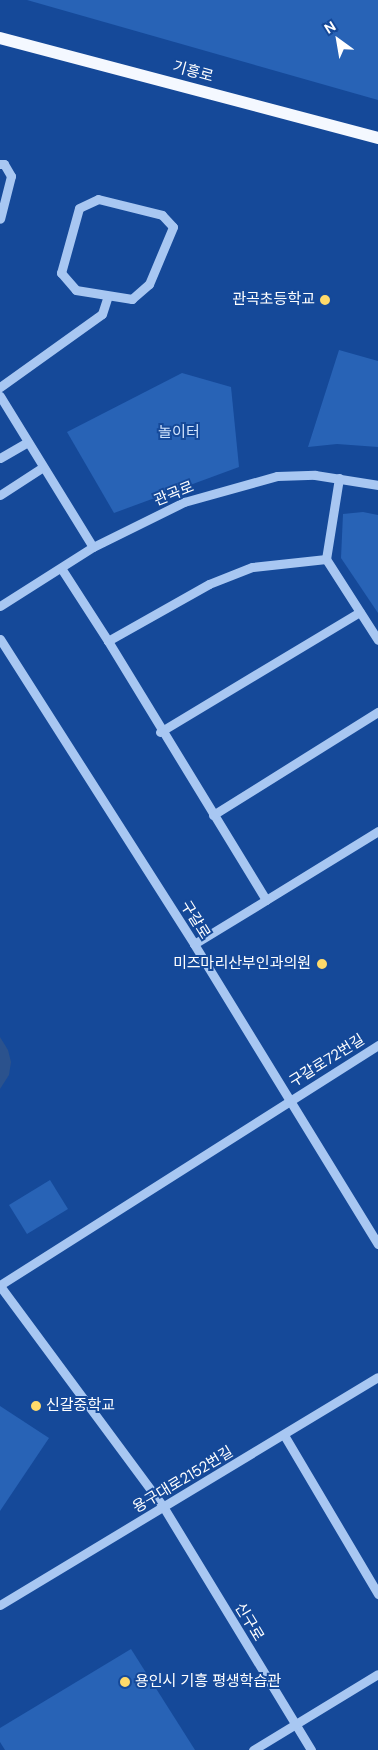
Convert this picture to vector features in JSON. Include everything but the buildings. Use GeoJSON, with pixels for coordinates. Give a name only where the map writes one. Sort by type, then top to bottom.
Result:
{"type":"FeatureCollection","features":[{"type":"Feature","properties":{"kind":"main road","name":"기흥로"},"geometry":{"type":"LineString","coordinates":[[0,38],[378,138]]}},
{"type":"Feature","properties":{"kind":"street"},"geometry":{"type":"LineString","coordinates":[[0,164],[4,164],[12,176],[0,219]]}},
{"type":"Feature","properties":{"kind":"street"},"geometry":{"type":"LineString","coordinates":[[98,199],[162,215],[173,227],[149,284],[132,299],[108,296],[76,290],[61,273],[79,208],[98,199]]}},
{"type":"Feature","properties":{"kind":"street"},"geometry":{"type":"LineString","coordinates":[[0,387],[102,314],[108,296]]}},
{"type":"Feature","properties":{"kind":"street"},"geometry":{"type":"LineString","coordinates":[[0,396],[93,548]]}},
{"type":"Feature","properties":{"kind":"street"},"geometry":{"type":"LineString","coordinates":[[0,458],[28,442]]}},
{"type":"Feature","properties":{"kind":"street"},"geometry":{"type":"LineString","coordinates":[[0,495],[43,467]]}},
{"type":"Feature","properties":{"kind":"street","name":"관곡로"},"geometry":{"type":"LineString","coordinates":[[0,606],[93,548],[184,502],[277,476],[339,478],[378,485]]}},
{"type":"Feature","properties":{"kind":"street"},"geometry":{"type":"LineString","coordinates":[[339,478],[326,559],[378,640]]}},
{"type":"Feature","properties":{"kind":"street"},"geometry":{"type":"LineString","coordinates":[[108,641],[209,584],[252,567],[326,559]]}},
{"type":"Feature","properties":{"kind":"street"},"geometry":{"type":"LineString","coordinates":[[61,568],[108,641],[160,732],[266,900]]}},
{"type":"Feature","properties":{"kind":"street"},"geometry":{"type":"LineString","coordinates":[[160,732],[360,612]]}},
{"type":"Feature","properties":{"kind":"street","name":"구갈로"},"geometry":{"type":"LineString","coordinates":[[0,639],[194,944],[378,1244]]}},
{"type":"Feature","properties":{"kind":"street"},"geometry":{"type":"LineString","coordinates":[[213,815],[378,712]]}},
{"type":"Feature","properties":{"kind":"street"},"geometry":{"type":"LineString","coordinates":[[194,944],[378,831]]}},
{"type":"Feature","properties":{"kind":"street","name":"구갈로72번길"},"geometry":{"type":"LineString","coordinates":[[0,1286],[378,1045]]}},
{"type":"Feature","properties":{"kind":"street","name":"신구로"},"geometry":{"type":"LineString","coordinates":[[0,1286],[164,1508],[311,1750]]}},
{"type":"Feature","properties":{"kind":"street","name":"용구대로2152번길"},"geometry":{"type":"LineString","coordinates":[[0,1605],[164,1508],[378,1376]]}},
{"type":"Feature","properties":{"kind":"street"},"geometry":{"type":"LineString","coordinates":[[284,1435],[378,1594]]}},
{"type":"Feature","properties":{"kind":"street"},"geometry":{"type":"LineString","coordinates":[[253,1750],[378,1674]]}},
{"type":"Feature","properties":{"kind":"green space"},"geometry":{"type":"Polygon","coordinates":[[[27,0],[378,0],[378,100],[27,0]]]}},
{"type":"Feature","properties":{"kind":"green space"},"geometry":{"type":"Polygon","coordinates":[[[339,350],[378,361],[378,447],[337,444],[308,447],[339,350]]]}},
{"type":"Feature","properties":{"kind":"green space","name":"놀이터"},"geometry":{"type":"Polygon","coordinates":[[[182,373],[231,387],[239,467],[114,513],[67,432],[182,373]]]}},
{"type":"Feature","properties":{"kind":"green space"},"geometry":{"type":"Polygon","coordinates":[[[363,512],[378,515],[378,613],[341,558],[343,514],[363,512]]]}},
{"type":"Feature","properties":{"kind":"green space"},"geometry":{"type":"Polygon","coordinates":[[[50,1180],[68,1209],[27,1234],[9,1205],[50,1180]]]}},
{"type":"Feature","properties":{"kind":"green space"},"geometry":{"type":"Polygon","coordinates":[[[0,1406],[49,1438],[0,1511],[0,1406]]]}},
{"type":"Feature","properties":{"kind":"green space"},"geometry":{"type":"Polygon","coordinates":[[[131,1649],[195,1750],[5,1750],[0,1742],[0,1728],[131,1649]]]}},
{"type":"Feature","properties":{"kind":"shaded area"},"geometry":{"type":"Polygon","coordinates":[[[0,1037],[8,1050],[11,1062],[9,1075],[0,1089],[0,1037]]]}},
{"type":"Feature","properties":{"kind":"place","name":"관곡초등학교"},"geometry":{"type":"Point","coordinates":[325,300]}},
{"type":"Feature","properties":{"kind":"place","name":"미즈마리산부인과의원"},"geometry":{"type":"Point","coordinates":[322,964]}},
{"type":"Feature","properties":{"kind":"place","name":"신갈중학교"},"geometry":{"type":"Point","coordinates":[36,1406]}},
{"type":"Feature","properties":{"kind":"place","name":"용인시 기흥 평생학습관"},"geometry":{"type":"Point","coordinates":[125,1682]}}]}
